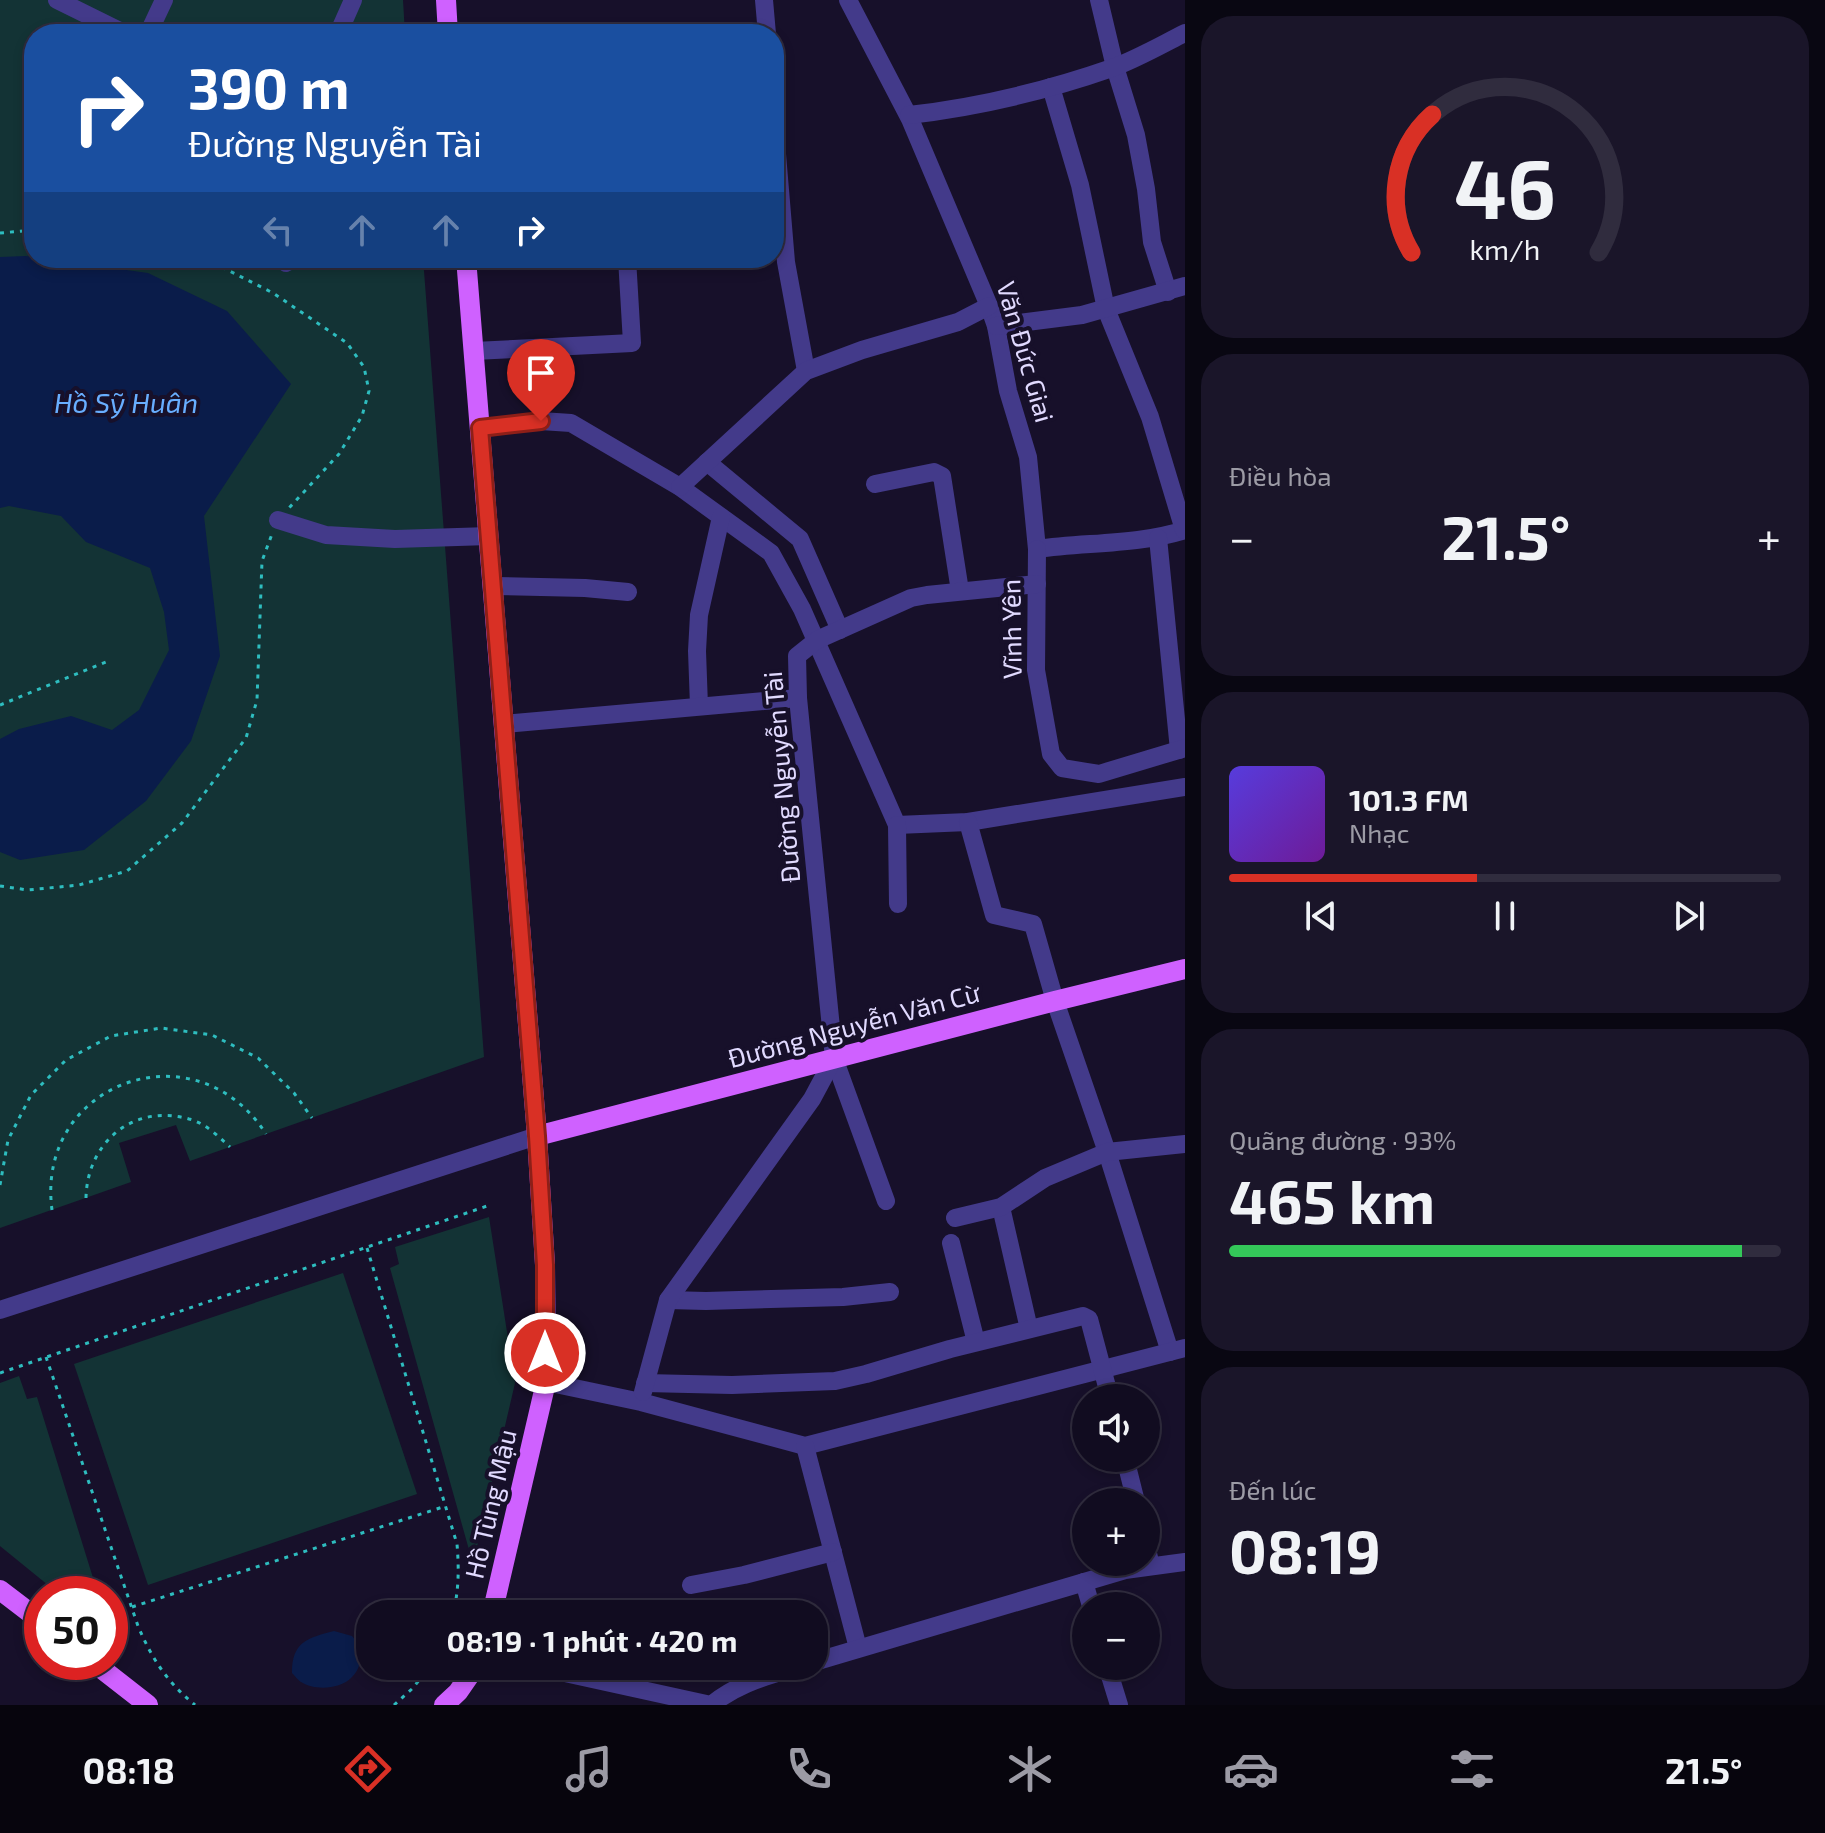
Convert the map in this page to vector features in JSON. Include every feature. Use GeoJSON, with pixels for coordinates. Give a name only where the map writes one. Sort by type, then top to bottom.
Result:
{"type":"FeatureCollection","features":[{"type":"Feature","properties":{"kind":"main road"},"geometry":{"type":"LineString","coordinates":[[446,0],[447,24]]}},
{"type":"Feature","properties":{"kind":"main road","name":"Hồ Tùng Mậu"},"geometry":{"type":"LineString","coordinates":[[467,268],[545,1265],[546,1382],[495,1600]]}},
{"type":"Feature","properties":{"kind":"main road","name":"Đường Nguyễn Văn Cừ"},"geometry":{"type":"LineString","coordinates":[[537,1136],[1185,969]]}},
{"type":"Feature","properties":{"kind":"main road"},"geometry":{"type":"LineString","coordinates":[[0,1590],[24,1608]]}},
{"type":"Feature","properties":{"kind":"main road"},"geometry":{"type":"LineString","coordinates":[[116,1680],[148,1705]]}},
{"type":"Feature","properties":{"kind":"main road"},"geometry":{"type":"LineString","coordinates":[[444,1705],[467,1680]]}},
{"type":"Feature","properties":{"kind":"main road"},"geometry":{"type":"LineString","coordinates":[[469,1705],[475,1680]]}},
{"type":"Feature","properties":{"kind":"street"},"geometry":{"type":"LineString","coordinates":[[57,0],[106,24]]}},
{"type":"Feature","properties":{"kind":"street"},"geometry":{"type":"LineString","coordinates":[[153,24],[164,0]]}},
{"type":"Feature","properties":{"kind":"street"},"geometry":{"type":"LineString","coordinates":[[347,24],[353,0]]}},
{"type":"Feature","properties":{"kind":"street"},"geometry":{"type":"LineString","coordinates":[[764,0],[766,24]]}},
{"type":"Feature","properties":{"kind":"street","name":"Văn Đức Giai"},"geometry":{"type":"LineString","coordinates":[[848,0],[909,115],[996,326],[1008,391],[1028,457],[1037,549]]}},
{"type":"Feature","properties":{"kind":"street"},"geometry":{"type":"LineString","coordinates":[[996,326],[1063,319],[1176,289],[1152,242],[1136,135],[1099,0]]}},
{"type":"Feature","properties":{"kind":"street"},"geometry":{"type":"LineString","coordinates":[[909,115],[962,108],[1051,87],[1115,67],[1185,33]]}},
{"type":"Feature","properties":{"kind":"street"},"geometry":{"type":"LineString","coordinates":[[1037,549],[1158,538],[1185,530],[1150,417],[1106,309],[1080,185],[1051,87]]}},
{"type":"Feature","properties":{"kind":"street"},"geometry":{"type":"LineString","coordinates":[[784,238],[792,304],[806,371]]}},
{"type":"Feature","properties":{"kind":"street"},"geometry":{"type":"LineString","coordinates":[[474,351],[632,343],[628,268]]}},
{"type":"Feature","properties":{"kind":"street"},"geometry":{"type":"LineString","coordinates":[[680,487],[806,371],[862,350],[958,322],[989,306]]}},
{"type":"Feature","properties":{"kind":"street"},"geometry":{"type":"LineString","coordinates":[[480,428],[541,421],[571,423],[680,487],[771,553],[817,640],[897,825],[898,904]]}},
{"type":"Feature","properties":{"kind":"street"},"geometry":{"type":"LineString","coordinates":[[707,462],[800,539],[840,630]]}},
{"type":"Feature","properties":{"kind":"street"},"geometry":{"type":"LineString","coordinates":[[875,484],[934,472],[942,476],[960,591]]}},
{"type":"Feature","properties":{"kind":"street"},"geometry":{"type":"LineString","coordinates":[[699,706],[699,615],[721,517]]}},
{"type":"Feature","properties":{"kind":"street"},"geometry":{"type":"LineString","coordinates":[[278,520],[326,535],[395,539],[489,536]]}},
{"type":"Feature","properties":{"kind":"street"},"geometry":{"type":"LineString","coordinates":[[1158,538],[1182,749]]}},
{"type":"Feature","properties":{"kind":"street","name":"Vĩnh Yên"},"geometry":{"type":"LineString","coordinates":[[1037,549],[1036,670],[1051,754],[1062,768],[1099,774],[1182,749]]}},
{"type":"Feature","properties":{"kind":"street"},"geometry":{"type":"LineString","coordinates":[[817,640],[911,598],[1037,584]]}},
{"type":"Feature","properties":{"kind":"street"},"geometry":{"type":"LineString","coordinates":[[493,586],[628,592]]}},
{"type":"Feature","properties":{"kind":"street","name":"Đường Nguyễn Tài"},"geometry":{"type":"LineString","coordinates":[[817,640],[797,656],[798,698],[834,1058],[886,1201]]}},
{"type":"Feature","properties":{"kind":"street"},"geometry":{"type":"LineString","coordinates":[[504,724],[798,698]]}},
{"type":"Feature","properties":{"kind":"street"},"geometry":{"type":"LineString","coordinates":[[897,825],[968,822],[1185,787]]}},
{"type":"Feature","properties":{"kind":"street"},"geometry":{"type":"LineString","coordinates":[[546,1382],[641,1402],[805,1446],[1178,1350],[1055,1001],[1033,924],[994,915],[968,822]]}},
{"type":"Feature","properties":{"kind":"street"},"geometry":{"type":"LineString","coordinates":[[641,1402],[668,1300],[812,1099],[834,1058]]}},
{"type":"Feature","properties":{"kind":"street"},"geometry":{"type":"LineString","coordinates":[[0,1310],[537,1136]]}},
{"type":"Feature","properties":{"kind":"street"},"geometry":{"type":"LineString","coordinates":[[955,1218],[1001,1207],[1045,1178],[1107,1152],[1185,1144]]}},
{"type":"Feature","properties":{"kind":"street"},"geometry":{"type":"LineString","coordinates":[[1001,1207],[1029,1329]]}},
{"type":"Feature","properties":{"kind":"street"},"geometry":{"type":"LineString","coordinates":[[951,1243],[976,1342]]}},
{"type":"Feature","properties":{"kind":"street"},"geometry":{"type":"LineString","coordinates":[[668,1300],[843,1297],[890,1292]]}},
{"type":"Feature","properties":{"kind":"street"},"geometry":{"type":"LineString","coordinates":[[645,1383],[732,1385],[835,1381],[1083,1316],[1089,1319],[1107,1384]]}},
{"type":"Feature","properties":{"kind":"street"},"geometry":{"type":"LineString","coordinates":[[805,1446],[858,1648]]}},
{"type":"Feature","properties":{"kind":"street"},"geometry":{"type":"LineString","coordinates":[[691,1585],[771,1569],[833,1552]]}},
{"type":"Feature","properties":{"kind":"street"},"geometry":{"type":"LineString","coordinates":[[1160,1565],[1185,1562]]}},
{"type":"Feature","properties":{"kind":"street"},"geometry":{"type":"LineString","coordinates":[[828,1658],[1104,1576]]}},
{"type":"Feature","properties":{"kind":"street"},"geometry":{"type":"LineString","coordinates":[[1084,1582],[1087,1592]]}},
{"type":"Feature","properties":{"kind":"street"},"geometry":{"type":"LineString","coordinates":[[597,1680],[711,1705],[729,1691],[753,1680]]}},
{"type":"Feature","properties":{"kind":"street"},"geometry":{"type":"LineString","coordinates":[[1111,1680],[1119,1705]]}},
{"type":"Feature","properties":{"kind":"path"},"geometry":{"type":"LineString","coordinates":[[0,233],[24,231]]}},
{"type":"Feature","properties":{"kind":"path"},"geometry":{"type":"LineString","coordinates":[[0,886],[28,890],[79,885],[127,871],[182,823],[246,738],[257,700],[262,561],[278,520],[339,454],[362,416],[369,391],[364,367],[347,343],[273,293],[224,268]]}},
{"type":"Feature","properties":{"kind":"path"},"geometry":{"type":"LineString","coordinates":[[0,705],[106,662]]}},
{"type":"Feature","properties":{"kind":"path"},"geometry":{"type":"LineString","coordinates":[[0,1185],[8,1140],[31,1095],[66,1060],[111,1036],[161,1028],[212,1035],[258,1058],[294,1093],[312,1118]]}},
{"type":"Feature","properties":{"kind":"path"},"geometry":{"type":"LineString","coordinates":[[52,1210],[50,1193],[55,1157],[72,1124],[97,1097],[130,1081],[166,1075],[202,1081],[234,1098],[266,1134]]}},
{"type":"Feature","properties":{"kind":"path"},"geometry":{"type":"LineString","coordinates":[[86,1198],[90,1167],[102,1146],[119,1129],[141,1118],[166,1114],[192,1119],[214,1132],[230,1147]]}},
{"type":"Feature","properties":{"kind":"path"},"geometry":{"type":"LineString","coordinates":[[0,1373],[487,1206]]}},
{"type":"Feature","properties":{"kind":"path"},"geometry":{"type":"LineString","coordinates":[[367,1247],[457,1544],[457,1600]]}},
{"type":"Feature","properties":{"kind":"path"},"geometry":{"type":"LineString","coordinates":[[46,1357],[148,1650],[179,1692],[195,1705]]}},
{"type":"Feature","properties":{"kind":"path"},"geometry":{"type":"LineString","coordinates":[[132,1607],[446,1506]]}},
{"type":"Feature","properties":{"kind":"path"},"geometry":{"type":"LineString","coordinates":[[394,1705],[419,1680]]}},
{"type":"Feature","properties":{"kind":"green space"},"geometry":{"type":"Polygon","coordinates":[[[0,0],[403,0],[404,24],[24,24],[24,268],[424,268],[484,1057],[190,1161],[176,1125],[119,1143],[131,1182],[0,1228],[0,0]]]}},
{"type":"Feature","properties":{"kind":"green space"},"geometry":{"type":"Polygon","coordinates":[[[489,1217],[515,1383],[473,1564],[390,1268],[399,1264],[395,1247],[489,1217]]]}},
{"type":"Feature","properties":{"kind":"green space"},"geometry":{"type":"Polygon","coordinates":[[[343,1273],[417,1494],[148,1585],[74,1364],[343,1273]]]}},
{"type":"Feature","properties":{"kind":"green space"},"geometry":{"type":"Polygon","coordinates":[[[19,1376],[27,1399],[37,1397],[92,1576],[37,1576],[0,1546],[0,1383],[19,1376]]]}},
{"type":"Feature","properties":{"kind":"water","name":"Hồ Sỹ Huân"},"geometry":{"type":"Polygon","coordinates":[[[24,256],[24,268],[112,268],[148,273],[227,311],[291,384],[204,516],[220,656],[191,741],[146,801],[84,850],[20,860],[0,852],[0,739],[19,729],[71,716],[112,730],[139,710],[169,650],[164,612],[150,568],[86,542],[61,516],[9,506],[0,508],[0,257],[24,256]]]}},
{"type":"Feature","properties":{"kind":"water"},"geometry":{"type":"Polygon","coordinates":[[[334,1631],[352,1636],[356,1641],[356,1671],[346,1682],[313,1687],[301,1682],[292,1673],[298,1648],[316,1636],[334,1631]]]}},
{"type":"Feature","properties":{"kind":"route"},"geometry":{"type":"LineString","coordinates":[[541,421],[480,428],[537,1136],[545,1265],[545,1353]]}}]}
